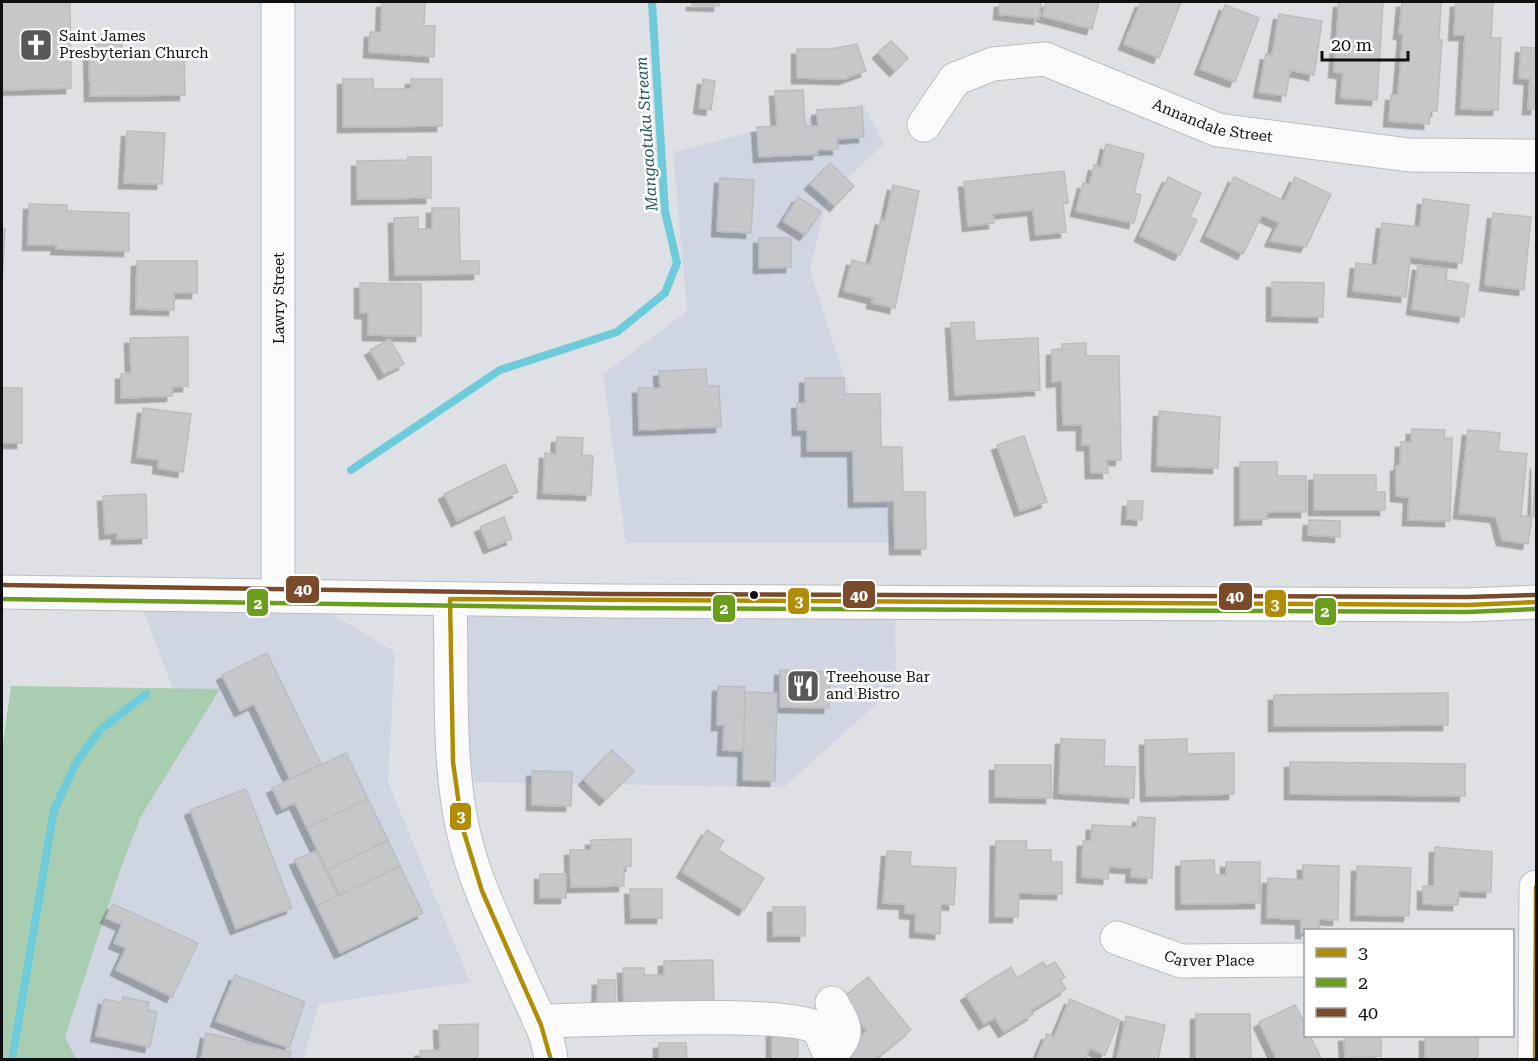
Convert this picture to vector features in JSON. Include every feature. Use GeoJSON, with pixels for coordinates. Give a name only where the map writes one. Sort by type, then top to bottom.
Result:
{"type":"FeatureCollection","features":[{"type":"Feature","properties":{"kind":"street","name":"Lawry Street"},"geometry":{"type":"LineString","coordinates":[[278,2],[278,595]]}},
{"type":"Feature","properties":{"kind":"street","name":"Annandale Street"},"geometry":{"type":"LineString","coordinates":[[924,125],[955,80],[993,64],[1045,59],[1218,130],[1409,156],[1536,156]]}},
{"type":"Feature","properties":{"kind":"street"},"geometry":{"type":"LineString","coordinates":[[2,592],[450,599],[1455,605],[1536,602]]}},
{"type":"Feature","properties":{"kind":"street"},"geometry":{"type":"LineString","coordinates":[[450,599],[454,769],[470,857],[484,897],[539,1021],[550,1059]]}},
{"type":"Feature","properties":{"kind":"street"},"geometry":{"type":"LineString","coordinates":[[1536,886],[1524,959],[1536,1059]]}},
{"type":"Feature","properties":{"kind":"street","name":"Carver Place"},"geometry":{"type":"LineString","coordinates":[[1117,938],[1181,961],[1304,960]]}},
{"type":"Feature","properties":{"kind":"street"},"geometry":{"type":"LineString","coordinates":[[539,1021],[742,1018],[795,1021],[819,1029],[831,1057],[843,1041],[845,1033],[844,1024],[832,1003]]}},
{"type":"Feature","properties":{"kind":"shaded area"},"geometry":{"type":"Polygon","coordinates":[[[863,104],[884,144],[827,197],[810,271],[898,543],[626,543],[603,374],[687,311],[673,152],[863,104]]]}},
{"type":"Feature","properties":{"kind":"shaded area"},"geometry":{"type":"Polygon","coordinates":[[[140,602],[325,610],[395,652],[388,782],[470,982],[319,1004],[303,1059],[30,1060],[176,697],[140,602]]]}},
{"type":"Feature","properties":{"kind":"shaded area"},"geometry":{"type":"Polygon","coordinates":[[[464,609],[895,614],[896,686],[784,787],[456,782],[464,609]]]}},
{"type":"Feature","properties":{"kind":"green space"},"geometry":{"type":"Polygon","coordinates":[[[11,686],[220,689],[141,816],[120,870],[65,1037],[76,1059],[2,1059],[2,750],[11,686]]]}},
{"type":"Feature","properties":{"kind":"building","name":"Saint James Presbyterian Church"},"geometry":{"type":"Polygon","coordinates":[[[2,2],[70,2],[71,88],[2,90],[2,2]]]}},
{"type":"Feature","properties":{"kind":"building"},"geometry":{"type":"Polygon","coordinates":[[[382,2],[425,2],[424,26],[435,26],[434,57],[369,52],[370,32],[381,32],[382,2]]]}},
{"type":"Feature","properties":{"kind":"building"},"geometry":{"type":"Polygon","coordinates":[[[692,2],[719,2],[719,6],[692,5],[692,2]]]}},
{"type":"Feature","properties":{"kind":"building"},"geometry":{"type":"Polygon","coordinates":[[[1000,2],[1041,2],[1039,19],[999,14],[1000,2]]]}},
{"type":"Feature","properties":{"kind":"building"},"geometry":{"type":"Polygon","coordinates":[[[1046,2],[1099,2],[1092,29],[1042,16],[1046,2]]]}},
{"type":"Feature","properties":{"kind":"building"},"geometry":{"type":"Polygon","coordinates":[[[1141,2],[1181,2],[1159,58],[1124,44],[1141,2]]]}},
{"type":"Feature","properties":{"kind":"building"},"geometry":{"type":"Polygon","coordinates":[[[1339,2],[1383,2],[1377,100],[1341,98],[1343,73],[1334,72],[1339,2]]]}},
{"type":"Feature","properties":{"kind":"building"},"geometry":{"type":"Polygon","coordinates":[[[1402,2],[1441,2],[1439,40],[1442,40],[1437,111],[1430,111],[1429,124],[1389,121],[1391,95],[1398,95],[1403,34],[1399,34],[1402,2]]]}},
{"type":"Feature","properties":{"kind":"building"},"geometry":{"type":"Polygon","coordinates":[[[1456,2],[1493,2],[1491,38],[1501,38],[1498,110],[1461,109],[1465,35],[1454,35],[1456,2]]]}},
{"type":"Feature","properties":{"kind":"building"},"geometry":{"type":"Polygon","coordinates":[[[1225,5],[1259,18],[1235,82],[1200,69],[1225,5]]]}},
{"type":"Feature","properties":{"kind":"building"},"geometry":{"type":"Polygon","coordinates":[[[1279,14],[1322,21],[1314,75],[1290,70],[1286,96],[1259,92],[1266,54],[1272,56],[1279,14]]]}},
{"type":"Feature","properties":{"kind":"building"},"geometry":{"type":"Polygon","coordinates":[[[891,41],[908,58],[895,71],[878,53],[891,41]]]}},
{"type":"Feature","properties":{"kind":"building"},"geometry":{"type":"Polygon","coordinates":[[[122,44],[122,58],[184,57],[185,95],[90,96],[89,45],[122,44]]]}},
{"type":"Feature","properties":{"kind":"building"},"geometry":{"type":"Polygon","coordinates":[[[857,44],[866,71],[844,79],[797,78],[797,49],[831,49],[857,44]]]}},
{"type":"Feature","properties":{"kind":"building"},"geometry":{"type":"Polygon","coordinates":[[[1521,47],[1536,48],[1536,109],[1528,109],[1530,79],[1519,78],[1521,47]]]}},
{"type":"Feature","properties":{"kind":"building"},"geometry":{"type":"Polygon","coordinates":[[[343,79],[373,79],[373,89],[411,89],[411,79],[442,79],[442,126],[343,127],[343,79]]]}},
{"type":"Feature","properties":{"kind":"building"},"geometry":{"type":"Polygon","coordinates":[[[703,79],[715,81],[711,110],[699,108],[703,79]]]}},
{"type":"Feature","properties":{"kind":"building"},"geometry":{"type":"Polygon","coordinates":[[[803,90],[805,126],[818,126],[817,110],[862,107],[864,137],[837,139],[838,149],[818,150],[818,154],[759,157],[757,127],[777,126],[775,91],[803,90]]]}},
{"type":"Feature","properties":{"kind":"building"},"geometry":{"type":"Polygon","coordinates":[[[127,131],[165,133],[162,184],[124,183],[127,131]]]}},
{"type":"Feature","properties":{"kind":"building"},"geometry":{"type":"Polygon","coordinates":[[[1106,144],[1144,154],[1134,193],[1141,195],[1134,223],[1076,211],[1083,183],[1090,184],[1094,165],[1101,167],[1106,144]]]}},
{"type":"Feature","properties":{"kind":"building"},"geometry":{"type":"Polygon","coordinates":[[[408,157],[431,157],[431,198],[357,199],[357,161],[408,160],[408,157]]]}},
{"type":"Feature","properties":{"kind":"building"},"geometry":{"type":"Polygon","coordinates":[[[830,163],[854,186],[835,206],[810,184],[830,163]]]}},
{"type":"Feature","properties":{"kind":"building"},"geometry":{"type":"Polygon","coordinates":[[[1064,171],[1068,203],[1063,204],[1066,232],[1036,235],[1033,210],[993,214],[994,223],[968,226],[964,182],[1064,171]]]}},
{"type":"Feature","properties":{"kind":"building"},"geometry":{"type":"Polygon","coordinates":[[[1168,177],[1201,193],[1190,217],[1197,220],[1180,255],[1140,236],[1168,177]]]}},
{"type":"Feature","properties":{"kind":"building"},"geometry":{"type":"Polygon","coordinates":[[[1234,177],[1284,201],[1295,177],[1331,194],[1306,247],[1270,241],[1279,223],[1262,215],[1243,254],[1206,236],[1234,177]]]}},
{"type":"Feature","properties":{"kind":"building"},"geometry":{"type":"Polygon","coordinates":[[[720,178],[754,180],[751,233],[717,231],[720,178]]]}},
{"type":"Feature","properties":{"kind":"building"},"geometry":{"type":"Polygon","coordinates":[[[893,185],[919,191],[895,308],[872,303],[873,298],[844,291],[852,260],[870,265],[881,219],[885,221],[893,185]]]}},
{"type":"Feature","properties":{"kind":"building"},"geometry":{"type":"Polygon","coordinates":[[[798,197],[821,212],[805,235],[783,221],[798,197]]]}},
{"type":"Feature","properties":{"kind":"building"},"geometry":{"type":"Polygon","coordinates":[[[1423,199],[1469,205],[1462,263],[1410,257],[1406,297],[1353,291],[1356,263],[1377,265],[1382,223],[1420,227],[1423,199]]]}},
{"type":"Feature","properties":{"kind":"building"},"geometry":{"type":"Polygon","coordinates":[[[29,204],[67,205],[67,211],[129,213],[129,251],[56,249],[57,245],[28,245],[29,204]]]}},
{"type":"Feature","properties":{"kind":"building"},"geometry":{"type":"Polygon","coordinates":[[[432,208],[459,208],[460,261],[479,261],[479,274],[395,275],[394,218],[418,217],[418,229],[432,229],[432,208]]]}},
{"type":"Feature","properties":{"kind":"building"},"geometry":{"type":"Polygon","coordinates":[[[1493,213],[1531,217],[1524,290],[1485,285],[1493,213]]]}},
{"type":"Feature","properties":{"kind":"building"},"geometry":{"type":"Polygon","coordinates":[[[2,229],[5,229],[2,283],[2,229]]]}},
{"type":"Feature","properties":{"kind":"building"},"geometry":{"type":"Polygon","coordinates":[[[759,238],[791,238],[791,267],[759,268],[759,238]]]}},
{"type":"Feature","properties":{"kind":"building"},"geometry":{"type":"Polygon","coordinates":[[[137,261],[197,261],[197,293],[174,293],[174,310],[136,309],[137,261]]]}},
{"type":"Feature","properties":{"kind":"building"},"geometry":{"type":"Polygon","coordinates":[[[1418,265],[1447,269],[1446,280],[1469,284],[1464,317],[1412,309],[1418,265]]]}},
{"type":"Feature","properties":{"kind":"building"},"geometry":{"type":"Polygon","coordinates":[[[1272,282],[1324,283],[1323,317],[1272,316],[1272,282]]]}},
{"type":"Feature","properties":{"kind":"building"},"geometry":{"type":"Polygon","coordinates":[[[360,283],[421,284],[421,336],[368,335],[368,313],[360,313],[360,283]]]}},
{"type":"Feature","properties":{"kind":"building"},"geometry":{"type":"Polygon","coordinates":[[[974,322],[975,341],[1038,338],[1040,390],[955,395],[951,323],[974,322]]]}},
{"type":"Feature","properties":{"kind":"building"},"geometry":{"type":"Polygon","coordinates":[[[188,337],[188,386],[172,387],[172,396],[121,398],[121,374],[131,373],[130,338],[188,337]]]}},
{"type":"Feature","properties":{"kind":"building"},"geometry":{"type":"Polygon","coordinates":[[[390,339],[404,364],[384,374],[370,350],[390,339]]]}},
{"type":"Feature","properties":{"kind":"building"},"geometry":{"type":"Polygon","coordinates":[[[1086,343],[1086,356],[1119,356],[1121,460],[1107,460],[1108,473],[1091,473],[1090,445],[1082,445],[1082,425],[1063,425],[1062,381],[1052,382],[1052,350],[1062,349],[1062,344],[1086,343]]]}},
{"type":"Feature","properties":{"kind":"building"},"geometry":{"type":"Polygon","coordinates":[[[706,369],[707,386],[719,386],[721,427],[639,430],[638,388],[660,388],[659,371],[706,369]]]}},
{"type":"Feature","properties":{"kind":"building"},"geometry":{"type":"Polygon","coordinates":[[[805,378],[844,378],[844,394],[880,394],[881,447],[902,447],[903,492],[925,492],[926,549],[895,549],[894,501],[854,502],[853,451],[807,451],[807,430],[798,430],[797,403],[805,403],[805,378]]]}},
{"type":"Feature","properties":{"kind":"building"},"geometry":{"type":"Polygon","coordinates":[[[2,388],[22,388],[22,443],[2,443],[2,388]]]}},
{"type":"Feature","properties":{"kind":"building"},"geometry":{"type":"Polygon","coordinates":[[[143,408],[191,414],[183,472],[158,468],[159,460],[137,457],[143,408]]]}},
{"type":"Feature","properties":{"kind":"building"},"geometry":{"type":"Polygon","coordinates":[[[1159,411],[1220,417],[1218,468],[1157,466],[1159,411]]]}},
{"type":"Feature","properties":{"kind":"building"},"geometry":{"type":"Polygon","coordinates":[[[1412,429],[1445,430],[1444,438],[1452,438],[1450,521],[1408,520],[1409,497],[1396,496],[1396,466],[1400,465],[1401,442],[1411,442],[1412,429]]]}},
{"type":"Feature","properties":{"kind":"building"},"geometry":{"type":"Polygon","coordinates":[[[1468,430],[1500,433],[1498,451],[1527,454],[1521,516],[1532,517],[1528,544],[1502,540],[1496,517],[1459,513],[1468,430]]]}},
{"type":"Feature","properties":{"kind":"building"},"geometry":{"type":"Polygon","coordinates":[[[1024,436],[1047,502],[1020,511],[997,445],[1024,436]]]}},
{"type":"Feature","properties":{"kind":"building"},"geometry":{"type":"Polygon","coordinates":[[[557,437],[583,438],[582,455],[593,456],[591,495],[543,493],[545,453],[556,454],[557,437]]]}},
{"type":"Feature","properties":{"kind":"building"},"geometry":{"type":"Polygon","coordinates":[[[1240,462],[1277,462],[1277,476],[1306,476],[1306,512],[1267,512],[1267,519],[1240,520],[1240,462]]]}},
{"type":"Feature","properties":{"kind":"building"},"geometry":{"type":"Polygon","coordinates":[[[1536,463],[1536,517],[1533,516],[1536,463]]]}},
{"type":"Feature","properties":{"kind":"building"},"geometry":{"type":"Polygon","coordinates":[[[505,464],[518,492],[457,521],[444,494],[505,464]]]}},
{"type":"Feature","properties":{"kind":"building"},"geometry":{"type":"Polygon","coordinates":[[[1314,475],[1376,475],[1376,492],[1385,492],[1385,510],[1314,510],[1314,475]]]}},
{"type":"Feature","properties":{"kind":"building"},"geometry":{"type":"Polygon","coordinates":[[[146,494],[147,538],[117,539],[117,533],[105,534],[103,496],[146,494]]]}},
{"type":"Feature","properties":{"kind":"building"},"geometry":{"type":"Polygon","coordinates":[[[1128,501],[1143,501],[1142,520],[1127,519],[1128,501]]]}},
{"type":"Feature","properties":{"kind":"building"},"geometry":{"type":"Polygon","coordinates":[[[504,517],[512,539],[489,548],[480,527],[504,517]]]}},
{"type":"Feature","properties":{"kind":"building"},"geometry":{"type":"Polygon","coordinates":[[[1309,520],[1340,521],[1340,537],[1308,535],[1309,520]]]}},
{"type":"Feature","properties":{"kind":"building"},"geometry":{"type":"Polygon","coordinates":[[[267,653],[321,764],[290,779],[254,704],[240,711],[222,675],[267,653]]]}},
{"type":"Feature","properties":{"kind":"building"},"geometry":{"type":"Polygon","coordinates":[[[780,670],[830,672],[829,708],[780,707],[780,670]]]}},
{"type":"Feature","properties":{"kind":"building"},"geometry":{"type":"Polygon","coordinates":[[[718,686],[745,687],[744,751],[723,750],[724,725],[717,725],[718,686]]]}},
{"type":"Feature","properties":{"kind":"building"},"geometry":{"type":"Polygon","coordinates":[[[745,692],[777,693],[775,781],[743,780],[745,692]]]}},
{"type":"Feature","properties":{"kind":"building"},"geometry":{"type":"Polygon","coordinates":[[[1448,693],[1448,725],[1274,726],[1274,695],[1448,693]]]}},
{"type":"Feature","properties":{"kind":"building"},"geometry":{"type":"Polygon","coordinates":[[[1061,739],[1105,740],[1104,766],[1135,767],[1134,798],[1059,793],[1061,739]]]}},
{"type":"Feature","properties":{"kind":"building"},"geometry":{"type":"Polygon","coordinates":[[[1187,739],[1187,754],[1234,753],[1234,794],[1146,796],[1145,740],[1187,739]]]}},
{"type":"Feature","properties":{"kind":"building"},"geometry":{"type":"Polygon","coordinates":[[[612,750],[634,771],[605,800],[584,780],[612,750]]]}},
{"type":"Feature","properties":{"kind":"building"},"geometry":{"type":"Polygon","coordinates":[[[346,753],[368,799],[307,828],[295,803],[282,809],[272,788],[346,753]]]}},
{"type":"Feature","properties":{"kind":"building"},"geometry":{"type":"Polygon","coordinates":[[[1290,762],[1465,764],[1465,796],[1290,794],[1290,762]]]}},
{"type":"Feature","properties":{"kind":"building"},"geometry":{"type":"Polygon","coordinates":[[[995,765],[1051,765],[1051,798],[995,797],[995,765]]]}},
{"type":"Feature","properties":{"kind":"building"},"geometry":{"type":"Polygon","coordinates":[[[532,771],[572,772],[571,806],[532,805],[532,771]]]}},
{"type":"Feature","properties":{"kind":"building"},"geometry":{"type":"Polygon","coordinates":[[[246,789],[292,908],[236,929],[190,810],[246,789]]]}},
{"type":"Feature","properties":{"kind":"building"},"geometry":{"type":"Polygon","coordinates":[[[368,799],[388,840],[327,870],[307,828],[368,799]]]}},
{"type":"Feature","properties":{"kind":"building"},"geometry":{"type":"Polygon","coordinates":[[[1138,817],[1155,818],[1152,878],[1131,877],[1132,868],[1109,867],[1108,879],[1082,877],[1083,841],[1091,841],[1092,825],[1137,827],[1138,817]]]}},
{"type":"Feature","properties":{"kind":"building"},"geometry":{"type":"Polygon","coordinates":[[[707,830],[724,841],[718,850],[764,878],[744,910],[682,872],[707,830]]]}},
{"type":"Feature","properties":{"kind":"building"},"geometry":{"type":"Polygon","coordinates":[[[631,839],[631,866],[624,867],[624,886],[571,887],[570,850],[591,850],[591,840],[631,839]]]}},
{"type":"Feature","properties":{"kind":"building"},"geometry":{"type":"Polygon","coordinates":[[[388,840],[400,866],[340,895],[327,870],[388,840]]]}},
{"type":"Feature","properties":{"kind":"building"},"geometry":{"type":"Polygon","coordinates":[[[996,841],[1027,841],[1026,850],[1051,850],[1051,862],[1062,862],[1062,894],[1019,893],[1018,917],[995,917],[996,841]]]}},
{"type":"Feature","properties":{"kind":"building"},"geometry":{"type":"Polygon","coordinates":[[[1435,847],[1492,852],[1491,892],[1459,891],[1458,905],[1423,904],[1423,886],[1434,886],[1435,847]]]}},
{"type":"Feature","properties":{"kind":"building"},"geometry":{"type":"Polygon","coordinates":[[[316,851],[338,896],[317,906],[295,860],[316,851]]]}},
{"type":"Feature","properties":{"kind":"building"},"geometry":{"type":"Polygon","coordinates":[[[887,851],[911,852],[910,866],[956,868],[954,905],[941,904],[940,934],[915,932],[916,914],[905,913],[905,904],[883,903],[887,851]]]}},
{"type":"Feature","properties":{"kind":"building"},"geometry":{"type":"Polygon","coordinates":[[[1214,860],[1215,875],[1226,875],[1226,862],[1260,862],[1260,903],[1181,904],[1181,861],[1214,860]]]}},
{"type":"Feature","properties":{"kind":"building"},"geometry":{"type":"Polygon","coordinates":[[[1303,865],[1339,866],[1338,920],[1319,919],[1319,929],[1304,929],[1304,933],[1301,933],[1301,919],[1267,918],[1268,878],[1303,880],[1303,865]]]}},
{"type":"Feature","properties":{"kind":"building"},"geometry":{"type":"Polygon","coordinates":[[[400,866],[423,913],[340,953],[317,906],[400,866]]]}},
{"type":"Feature","properties":{"kind":"building"},"geometry":{"type":"Polygon","coordinates":[[[1357,866],[1411,868],[1409,916],[1356,915],[1357,866]]]}},
{"type":"Feature","properties":{"kind":"building"},"geometry":{"type":"Polygon","coordinates":[[[540,874],[566,874],[566,898],[540,898],[540,874]]]}},
{"type":"Feature","properties":{"kind":"building"},"geometry":{"type":"Polygon","coordinates":[[[630,889],[662,889],[662,918],[631,918],[630,889]]]}},
{"type":"Feature","properties":{"kind":"building"},"geometry":{"type":"Polygon","coordinates":[[[113,904],[198,943],[172,997],[116,970],[126,948],[114,943],[122,925],[106,918],[113,904]]]}},
{"type":"Feature","properties":{"kind":"building"},"geometry":{"type":"Polygon","coordinates":[[[773,907],[805,907],[805,936],[773,936],[773,907]]]}},
{"type":"Feature","properties":{"kind":"building"},"geometry":{"type":"Polygon","coordinates":[[[713,960],[714,1007],[624,1008],[623,968],[644,968],[644,975],[664,975],[664,961],[713,960]]]}},
{"type":"Feature","properties":{"kind":"building"},"geometry":{"type":"Polygon","coordinates":[[[1043,962],[1046,967],[1055,962],[1065,977],[1060,980],[1066,989],[1030,1011],[1033,1014],[1004,1032],[995,1018],[984,1024],[966,995],[1011,967],[1017,978],[1043,962]]]}},
{"type":"Feature","properties":{"kind":"building"},"geometry":{"type":"Polygon","coordinates":[[[235,975],[305,1002],[289,1048],[216,1021],[235,975]]]}},
{"type":"Feature","properties":{"kind":"building"},"geometry":{"type":"Polygon","coordinates":[[[868,977],[911,1030],[874,1060],[844,1060],[839,1053],[867,1031],[841,999],[868,977]]]}},
{"type":"Feature","properties":{"kind":"building"},"geometry":{"type":"Polygon","coordinates":[[[598,980],[615,980],[615,1006],[597,1005],[598,980]]]}},
{"type":"Feature","properties":{"kind":"building"},"geometry":{"type":"Polygon","coordinates":[[[123,997],[149,1002],[147,1010],[157,1012],[150,1047],[96,1036],[104,999],[122,1003],[123,997]]]}},
{"type":"Feature","properties":{"kind":"building"},"geometry":{"type":"Polygon","coordinates":[[[1070,999],[1119,1020],[1105,1055],[1090,1048],[1085,1060],[1036,1060],[1047,1034],[1054,1037],[1070,999]]]}},
{"type":"Feature","properties":{"kind":"building"},"geometry":{"type":"Polygon","coordinates":[[[1295,1005],[1304,1022],[1304,1037],[1310,1037],[1322,1060],[1277,1060],[1259,1022],[1295,1005]]]}},
{"type":"Feature","properties":{"kind":"building"},"geometry":{"type":"Polygon","coordinates":[[[1196,1014],[1250,1014],[1251,1060],[1196,1060],[1196,1014]]]}},
{"type":"Feature","properties":{"kind":"building"},"geometry":{"type":"Polygon","coordinates":[[[1126,1016],[1165,1025],[1158,1060],[1117,1060],[1126,1016]]]}},
{"type":"Feature","properties":{"kind":"building"},"geometry":{"type":"Polygon","coordinates":[[[478,1024],[478,1060],[421,1060],[420,1051],[440,1050],[439,1025],[478,1024]]]}},
{"type":"Feature","properties":{"kind":"building"},"geometry":{"type":"Polygon","coordinates":[[[798,1030],[798,1060],[772,1060],[772,1031],[798,1030]]]}},
{"type":"Feature","properties":{"kind":"building"},"geometry":{"type":"Polygon","coordinates":[[[206,1033],[291,1052],[289,1060],[201,1060],[206,1033]]]}},
{"type":"Feature","properties":{"kind":"building"},"geometry":{"type":"Polygon","coordinates":[[[1344,1037],[1381,1037],[1381,1056],[1345,1058],[1344,1037]]]}},
{"type":"Feature","properties":{"kind":"building"},"geometry":{"type":"Polygon","coordinates":[[[1425,1037],[1478,1037],[1478,1060],[1425,1060],[1425,1037]]]}},
{"type":"Feature","properties":{"kind":"building"},"geometry":{"type":"Polygon","coordinates":[[[659,1043],[686,1043],[687,1060],[659,1060],[659,1043]]]}},
{"type":"Feature","properties":{"kind":"waterway","name":"Mangaotuku Stream"},"geometry":{"type":"LineString","coordinates":[[351,470],[500,370],[617,332],[665,293],[677,263],[665,211],[652,2]]}},
{"type":"Feature","properties":{"kind":"waterway","name":"Mangaotuku Stream"},"geometry":{"type":"LineString","coordinates":[[12,1060],[54,810],[77,761],[100,730],[146,694]]}},
{"type":"Feature","properties":{"kind":"transit line","name":"40"},"geometry":{"type":"LineString","coordinates":[[2,585],[607,594],[1467,597],[1536,595]]}},
{"type":"Feature","properties":{"kind":"transit line","name":"2"},"geometry":{"type":"LineString","coordinates":[[2,599],[607,608],[1467,612],[1536,609]]}},
{"type":"Feature","properties":{"kind":"transit line","name":"3"},"geometry":{"type":"LineString","coordinates":[[551,1060],[541,1025],[482,891],[462,826],[453,762],[450,599],[1467,605],[1536,602]]}},
{"type":"Feature","properties":{"kind":"transit line","name":"3"},"geometry":{"type":"LineString","coordinates":[[1535,1060],[1536,887]]}},
{"type":"Feature","properties":{"kind":"place","name":"Saint James Presbyterian Church"},"geometry":{"type":"Point","coordinates":[36,45]}},
{"type":"Feature","properties":{"kind":"place","name":"Treehouse Bar and Bistro"},"geometry":{"type":"Point","coordinates":[803,686]}}]}
